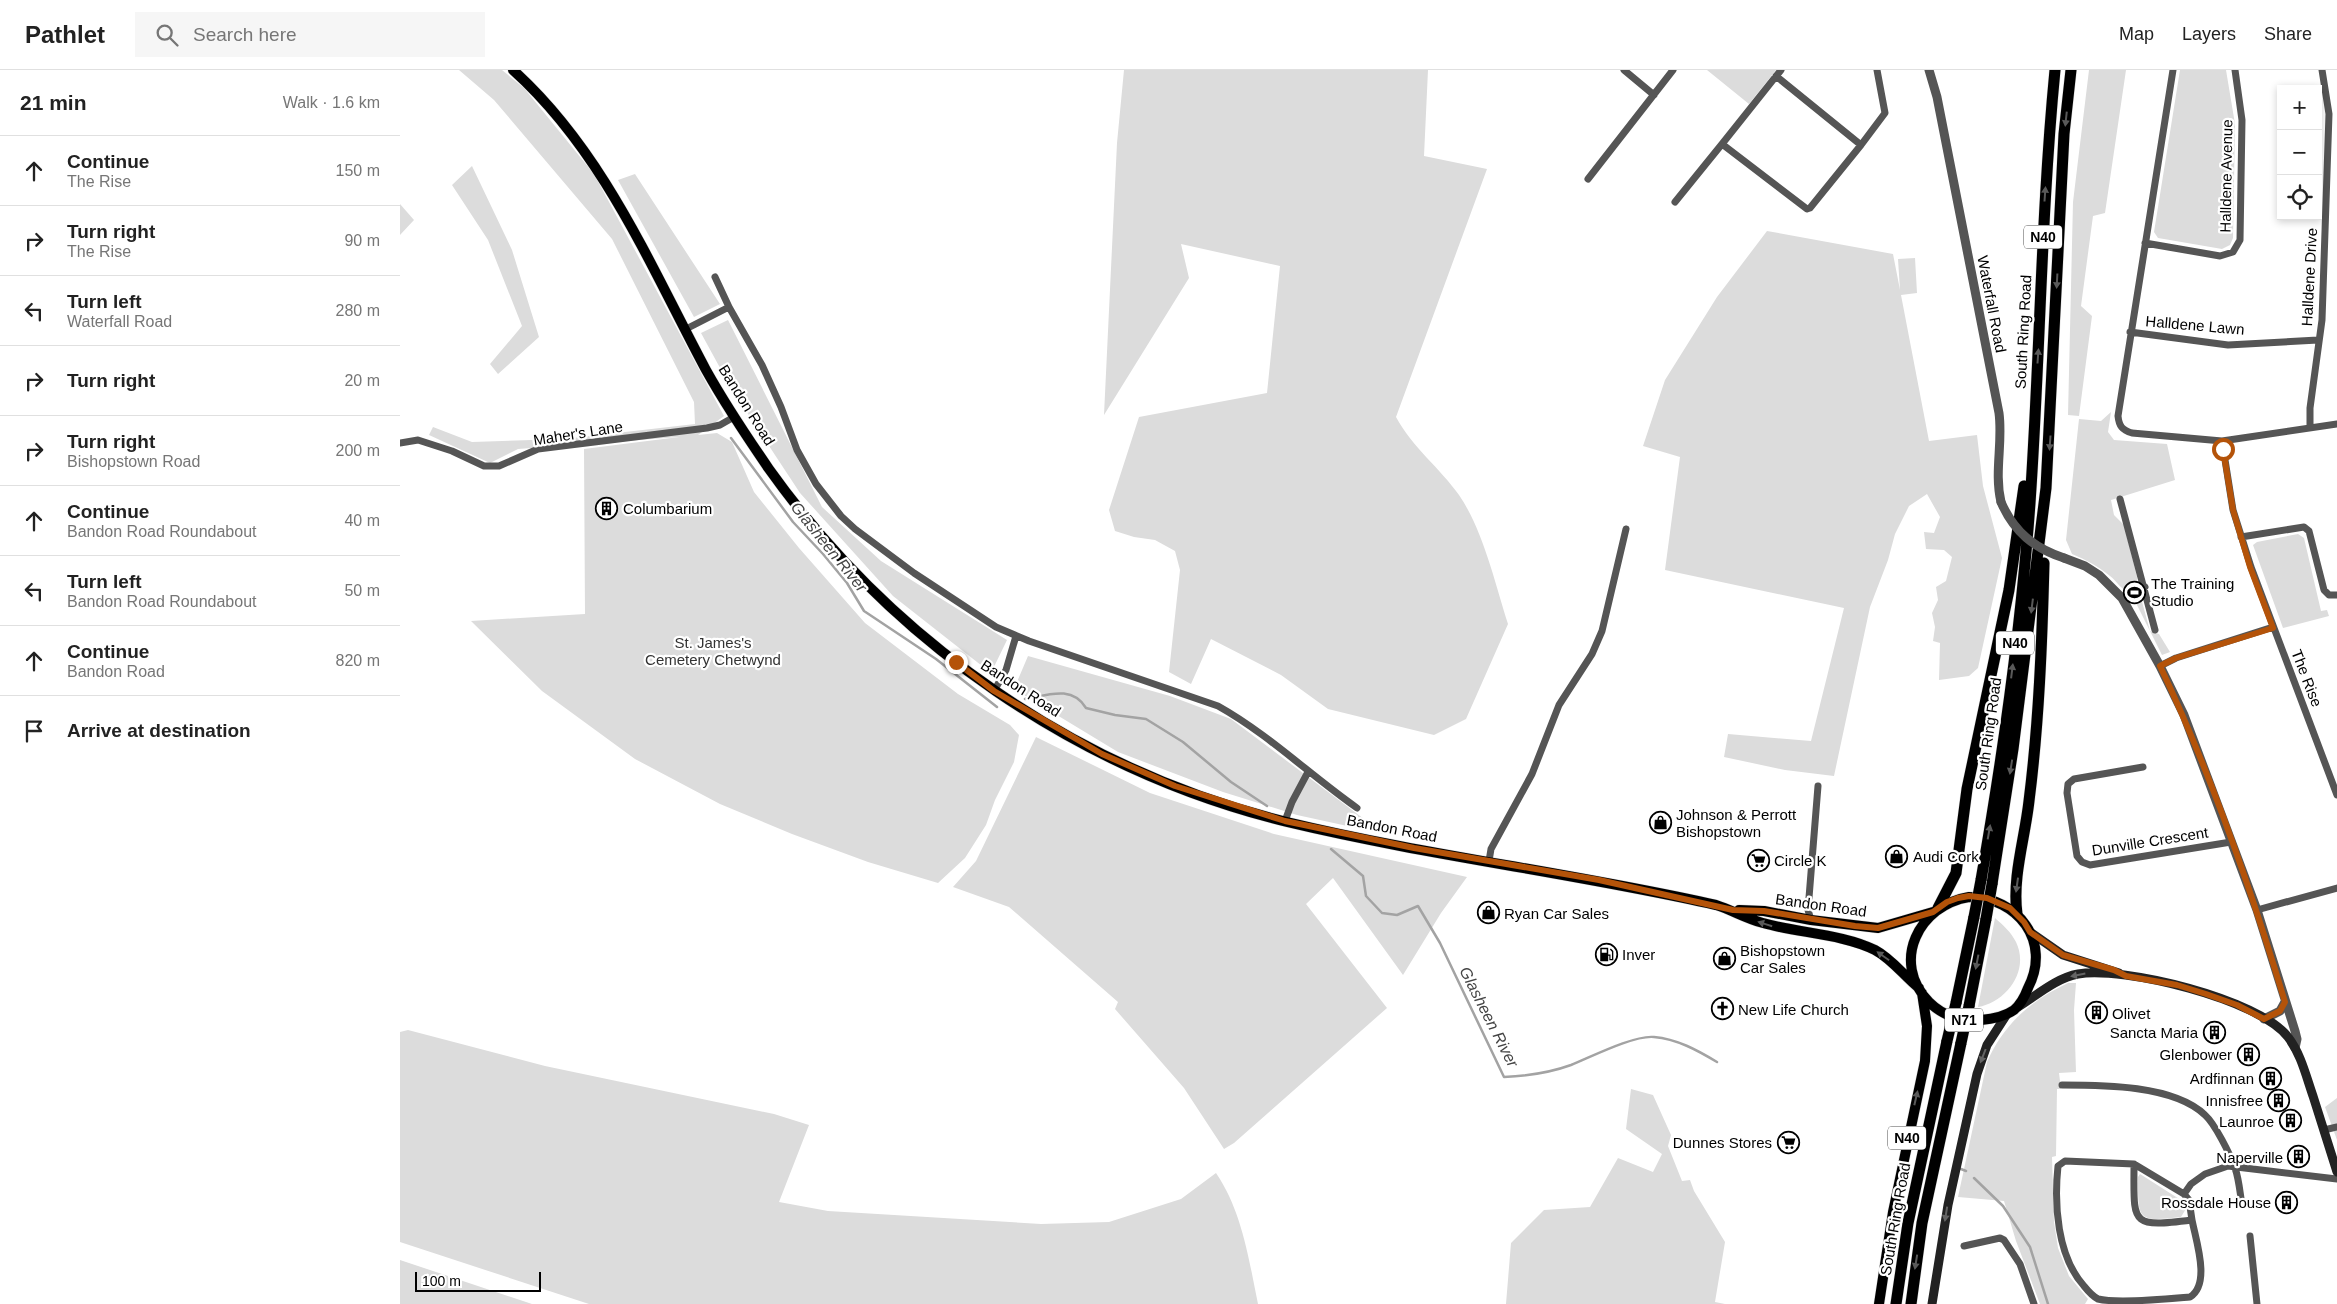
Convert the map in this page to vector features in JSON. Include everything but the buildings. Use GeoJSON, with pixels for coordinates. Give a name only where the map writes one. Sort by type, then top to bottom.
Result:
{"type":"FeatureCollection","features":[{"type":"Feature","properties":{"kind":"highway","name":"South Ring Road"},"geometry":{"type":"LineString","coordinates":[[1911,1304],[1922,1223],[1969,1006],[1980,918],[1981,880],[1998,780],[2018,625],[2030,503],[2044,204],[2054,70]]}},
{"type":"Feature","properties":{"kind":"highway","name":"South Ring Road"},"geometry":{"type":"LineString","coordinates":[[1896,1304],[1908,1223],[1947,1041],[1980,918],[1992,884],[2014,749],[2046,488],[2064,134],[2071,70]]}},
{"type":"Feature","properties":{"kind":"highway"},"geometry":{"type":"LineString","coordinates":[[1936,910],[1956,873],[1966,789],[2009,590],[2034,404]]}},
{"type":"Feature","properties":{"kind":"highway"},"geometry":{"type":"LineString","coordinates":[[2017,914],[2015,894],[2029,802],[2040,676],[2046,488]]}},
{"type":"Feature","properties":{"kind":"main road","name":"Bandon Road"},"geometry":{"type":"LineString","coordinates":[[512,70],[549,108],[593,164],[617,200],[734,417],[794,503],[870,588],[917,631],[994,691],[1075,740],[1134,769],[1210,798],[1285,821],[1395,844],[1599,880],[1733,910],[1764,911],[1807,916],[1878,928],[1936,910]]}},
{"type":"Feature","properties":{"kind":"main road","name":"N71"},"geometry":{"type":"LineString","coordinates":[[1981,897],[1999,902],[2017,914],[2030,932],[2035,949],[2035,968],[2030,986],[2018,1007],[2007,1014],[1976,1021],[1955,1018],[1936,1008],[1920,990],[1912,968],[1913,946],[1923,923],[1936,910],[1958,898],[1981,897]]}},
{"type":"Feature","properties":{"kind":"main road","name":"Bandon Road"},"geometry":{"type":"LineString","coordinates":[[1733,910],[1760,923],[1835,939],[1874,950],[1885,956],[1920,990]]}},
{"type":"Feature","properties":{"kind":"main road"},"geometry":{"type":"LineString","coordinates":[[2030,932],[2063,955],[2114,970],[2126,976]]}},
{"type":"Feature","properties":{"kind":"main road"},"geometry":{"type":"LineString","coordinates":[[2018,1007],[2064,979],[2076,974],[2089,973],[2126,976],[2191,989],[2237,1005],[2264,1019],[2286,1034],[2295,1048],[2337,1172]]}},
{"type":"Feature","properties":{"kind":"main road","name":"N40"},"geometry":{"type":"LineString","coordinates":[[1879,1304],[1894,1203],[1924,1061],[1927,1026],[1920,990]]}},
{"type":"Feature","properties":{"kind":"main road"},"geometry":{"type":"LineString","coordinates":[[1932,1304],[1948,1204],[1977,1074],[1987,1045],[2007,1014]]}},
{"type":"Feature","properties":{"kind":"street"},"geometry":{"type":"LineString","coordinates":[[1624,70],[1654,95]]}},
{"type":"Feature","properties":{"kind":"street"},"geometry":{"type":"LineString","coordinates":[[1588,179],[1673,70]]}},
{"type":"Feature","properties":{"kind":"street"},"geometry":{"type":"LineString","coordinates":[[1675,202],[1781,70]]}},
{"type":"Feature","properties":{"kind":"street"},"geometry":{"type":"LineString","coordinates":[[1722,144],[1808,209],[1885,113],[1877,70]]}},
{"type":"Feature","properties":{"kind":"street","name":"Waterfall Road"},"geometry":{"type":"LineString","coordinates":[[1929,70],[1940,116],[1999,412],[2001,433],[1998,478],[2001,502],[2010,521],[2022,535],[2042,550],[2095,572],[2107,581],[2122,598],[2160,666],[2184,715],[2257,910],[2297,1039],[2295,1048]]}},
{"type":"Feature","properties":{"kind":"street"},"geometry":{"type":"LineString","coordinates":[[2173,70],[2130,332],[2118,416],[2119,426],[2125,431],[2222,441],[2278,434],[2310,426],[2337,424]]}},
{"type":"Feature","properties":{"kind":"street","name":"Halldene Avenue"},"geometry":{"type":"LineString","coordinates":[[2145,244],[2220,256],[2233,252],[2240,240],[2242,120],[2234,70]]}},
{"type":"Feature","properties":{"kind":"street","name":"Halldene Drive"},"geometry":{"type":"LineString","coordinates":[[2310,426],[2310,408],[2322,320],[2330,114],[2322,70]]}},
{"type":"Feature","properties":{"kind":"street"},"geometry":{"type":"LineString","coordinates":[[1776,76],[1861,145]]}},
{"type":"Feature","properties":{"kind":"street"},"geometry":{"type":"LineString","coordinates":[[715,277],[729,307],[762,365],[782,408],[797,450],[816,484],[841,516],[855,529],[951,598],[996,627],[1016,636],[1218,706],[1253,727],[1308,772],[1357,808]]}},
{"type":"Feature","properties":{"kind":"street"},"geometry":{"type":"LineString","coordinates":[[686,330],[729,307]]}},
{"type":"Feature","properties":{"kind":"street","name":"Halldene Lawn"},"geometry":{"type":"LineString","coordinates":[[2130,332],[2228,345],[2318,340]]}},
{"type":"Feature","properties":{"kind":"street","name":"Maher's Lane"},"geometry":{"type":"LineString","coordinates":[[400,443],[418,440],[452,451],[484,466],[499,466],[538,450],[707,428],[720,425],[734,417]]}},
{"type":"Feature","properties":{"kind":"street","name":"The Rise"},"geometry":{"type":"LineString","coordinates":[[2222,441],[2230,497],[2241,537],[2273,628],[2337,794]]}},
{"type":"Feature","properties":{"kind":"street"},"geometry":{"type":"LineString","coordinates":[[2120,499],[2155,630]]}},
{"type":"Feature","properties":{"kind":"street"},"geometry":{"type":"LineString","coordinates":[[2241,537],[2304,527],[2309,531],[2324,590],[2329,595],[2337,595]]}},
{"type":"Feature","properties":{"kind":"street"},"geometry":{"type":"LineString","coordinates":[[1489,861],[1491,849],[1532,774],[1559,705],[1592,654],[1602,631],[1626,529]]}},
{"type":"Feature","properties":{"kind":"street"},"geometry":{"type":"LineString","coordinates":[[2122,598],[2145,587]]}},
{"type":"Feature","properties":{"kind":"street"},"geometry":{"type":"LineString","coordinates":[[2160,666],[2183,656],[2273,628]]}},
{"type":"Feature","properties":{"kind":"street"},"geometry":{"type":"LineString","coordinates":[[994,691],[1006,670],[1016,636]]}},
{"type":"Feature","properties":{"kind":"street","name":"Dunville Crescent"},"geometry":{"type":"LineString","coordinates":[[2143,767],[2074,779],[2068,784],[2067,793],[2076,856],[2082,862],[2090,866],[2231,842]]}},
{"type":"Feature","properties":{"kind":"street"},"geometry":{"type":"LineString","coordinates":[[1285,821],[1292,802],[1308,772]]}},
{"type":"Feature","properties":{"kind":"street"},"geometry":{"type":"LineString","coordinates":[[1807,916],[1818,786]]}},
{"type":"Feature","properties":{"kind":"street"},"geometry":{"type":"LineString","coordinates":[[2257,910],[2337,888]]}},
{"type":"Feature","properties":{"kind":"street"},"geometry":{"type":"LineString","coordinates":[[2264,1019],[2280,1011],[2285,1002]]}},
{"type":"Feature","properties":{"kind":"street"},"geometry":{"type":"LineString","coordinates":[[2062,1085],[2137,1088],[2163,1094],[2198,1109],[2211,1122],[2235,1167],[2242,1205]]}},
{"type":"Feature","properties":{"kind":"street"},"geometry":{"type":"LineString","coordinates":[[2324,1130],[2337,1127]]}},
{"type":"Feature","properties":{"kind":"street"},"geometry":{"type":"LineString","coordinates":[[2065,1161],[2134,1164],[2184,1194],[2189,1200],[2201,1272],[2200,1287],[2190,1297],[2109,1301],[2093,1296],[2073,1272],[2060,1236],[2058,1166],[2065,1161]]}},
{"type":"Feature","properties":{"kind":"street"},"geometry":{"type":"LineString","coordinates":[[2134,1164],[2134,1209],[2141,1219],[2155,1225],[2192,1220]]}},
{"type":"Feature","properties":{"kind":"street"},"geometry":{"type":"LineString","coordinates":[[2184,1194],[2191,1184],[2205,1174],[2222,1167],[2337,1179]]}},
{"type":"Feature","properties":{"kind":"street"},"geometry":{"type":"LineString","coordinates":[[2250,1236],[2257,1304]]}},
{"type":"Feature","properties":{"kind":"street"},"geometry":{"type":"LineString","coordinates":[[1964,1246],[2000,1238],[2004,1240],[2020,1264],[2034,1304]]}},
{"type":"Feature","properties":{"kind":"green space","name":"St. James's Cemetery Chetwynd"},"geometry":{"type":"Polygon","coordinates":[[[459,70],[502,70],[524,88],[594,174],[724,416],[698,435],[717,433],[732,442],[754,492],[799,548],[865,623],[958,694],[1010,725],[1019,735],[1014,762],[995,800],[986,825],[965,858],[938,883],[868,862],[792,834],[720,804],[635,759],[542,691],[471,621],[585,614],[584,449],[679,437],[518,449],[490,463],[429,435],[433,427],[472,442],[564,439],[695,424],[694,402],[612,239],[494,100],[459,70]]]}},
{"type":"Feature","properties":{"kind":"green space"},"geometry":{"type":"Polygon","coordinates":[[[1124,70],[1428,70],[1424,156],[1487,169],[1396,417],[1418,448],[1459,495],[1467,509],[1482,540],[1508,624],[1466,719],[1434,735],[1328,709],[1281,675],[1211,639],[1191,684],[1169,672],[1180,570],[1175,551],[1155,540],[1134,537],[1115,531],[1109,510],[1139,417],[1267,393],[1280,266],[1181,244],[1189,278],[1104,415],[1117,143],[1124,70]]]}},
{"type":"Feature","properties":{"kind":"green space"},"geometry":{"type":"Polygon","coordinates":[[[1707,70],[1776,70],[1749,104],[1707,70]]]}},
{"type":"Feature","properties":{"kind":"green space"},"geometry":{"type":"Polygon","coordinates":[[[2089,70],[2126,70],[2105,213],[2093,216],[2081,306],[2092,316],[2079,416],[2068,415],[2073,202],[2089,70]]]}},
{"type":"Feature","properties":{"kind":"green space"},"geometry":{"type":"Polygon","coordinates":[[[2180,70],[2226,70],[2235,124],[2233,238],[2230,245],[2222,249],[2158,238],[2154,232],[2180,70]]]}},
{"type":"Feature","properties":{"kind":"green space"},"geometry":{"type":"Polygon","coordinates":[[[472,166],[512,250],[539,337],[498,374],[490,364],[522,326],[488,240],[452,185],[472,166]]]}},
{"type":"Feature","properties":{"kind":"green space"},"geometry":{"type":"Polygon","coordinates":[[[635,174],[720,304],[694,317],[618,180],[635,174]]]}},
{"type":"Feature","properties":{"kind":"green space"},"geometry":{"type":"Polygon","coordinates":[[[400,204],[414,220],[400,235],[400,204]]]}},
{"type":"Feature","properties":{"kind":"green space"},"geometry":{"type":"Polygon","coordinates":[[[1767,231],[1893,254],[1900,290],[1898,259],[1915,258],[1917,293],[1901,295],[1929,441],[1977,435],[1983,486],[2002,558],[1978,668],[1969,676],[1939,680],[1940,643],[1933,641],[1935,627],[1932,613],[1938,600],[1936,587],[1946,581],[1952,557],[1944,550],[1926,549],[1924,532],[1934,533],[1940,517],[1927,494],[1909,506],[1895,534],[1888,560],[1870,607],[1834,776],[1785,770],[1724,757],[1728,734],[1811,741],[1844,608],[1665,570],[1680,457],[1643,446],[1665,380],[1717,297],[1767,231]]]}},
{"type":"Feature","properties":{"kind":"green space"},"geometry":{"type":"Polygon","coordinates":[[[728,320],[822,507],[881,561],[1007,640],[991,673],[893,596],[800,493],[731,388],[701,333],[728,320]]]}},
{"type":"Feature","properties":{"kind":"green space"},"geometry":{"type":"Polygon","coordinates":[[[2111,412],[2108,432],[2114,440],[2167,444],[2175,480],[2111,500],[2114,515],[2124,525],[2137,577],[2137,587],[2128,591],[2123,589],[2101,569],[2072,554],[2066,540],[2079,419],[2101,421],[2111,412]]]}},
{"type":"Feature","properties":{"kind":"green space"},"geometry":{"type":"Polygon","coordinates":[[[2298,534],[2304,538],[2321,611],[2327,610],[2329,616],[2283,628],[2253,545],[2257,542],[2298,534]]]}},
{"type":"Feature","properties":{"kind":"green space"},"geometry":{"type":"Polygon","coordinates":[[[2141,598],[2150,631],[2134,599],[2141,598]]]}},
{"type":"Feature","properties":{"kind":"green space"},"geometry":{"type":"Polygon","coordinates":[[[2150,631],[2159,634],[2170,652],[2162,655],[2150,631]]]}},
{"type":"Feature","properties":{"kind":"green space"},"geometry":{"type":"Polygon","coordinates":[[[1028,656],[1170,696],[1231,719],[1384,834],[1297,815],[1223,792],[1118,752],[1014,689],[1028,656]]]}},
{"type":"Feature","properties":{"kind":"green space"},"geometry":{"type":"Polygon","coordinates":[[[1036,737],[1150,793],[1274,834],[1467,877],[1441,913],[1403,975],[1333,878],[1306,904],[1387,1008],[1234,1143],[1224,1149],[1184,1088],[1115,1009],[1118,1002],[1009,907],[953,887],[976,861],[1036,737]]]}},
{"type":"Feature","properties":{"kind":"green space"},"geometry":{"type":"Polygon","coordinates":[[[1995,918],[2004,926],[2016,942],[2020,953],[2020,964],[2013,984],[2006,992],[1998,999],[1978,1007],[1995,918]]]}},
{"type":"Feature","properties":{"kind":"green space"},"geometry":{"type":"Polygon","coordinates":[[[2068,983],[2076,983],[2074,1010],[2076,1072],[2059,1073],[2061,1089],[2057,1089],[2056,1156],[2052,1157],[2054,1222],[2058,1248],[2069,1276],[2088,1299],[2085,1304],[2040,1304],[2016,1241],[2004,1201],[1958,1197],[1987,1062],[1994,1048],[2010,1025],[2030,1006],[2068,983]]]}},
{"type":"Feature","properties":{"kind":"green space"},"geometry":{"type":"Polygon","coordinates":[[[408,1030],[545,1066],[774,1114],[809,1125],[779,1202],[828,1211],[1041,1224],[1109,1222],[1181,1199],[1216,1173],[1225,1188],[1238,1220],[1248,1253],[1258,1304],[589,1304],[400,1242],[400,1032],[408,1030]]]}},
{"type":"Feature","properties":{"kind":"green space"},"geometry":{"type":"Polygon","coordinates":[[[1631,1089],[1653,1095],[1671,1135],[1668,1146],[1682,1181],[1690,1180],[1694,1191],[1725,1242],[1715,1302],[1725,1304],[1506,1304],[1511,1243],[1544,1210],[1590,1207],[1618,1158],[1653,1172],[1662,1154],[1626,1129],[1631,1089]]]}},
{"type":"Feature","properties":{"kind":"green space"},"geometry":{"type":"Polygon","coordinates":[[[2337,1098],[2337,1140],[2325,1107],[2337,1098]]]}},
{"type":"Feature","properties":{"kind":"green space"},"geometry":{"type":"Polygon","coordinates":[[[2140,1174],[2184,1202],[2187,1207],[2181,1217],[2156,1219],[2143,1215],[2139,1202],[2138,1177],[2140,1174]]]}},
{"type":"Feature","properties":{"kind":"green space"},"geometry":{"type":"Polygon","coordinates":[[[400,1260],[532,1304],[400,1304],[400,1260]]]}},
{"type":"Feature","properties":{"kind":"waterway","name":"Glasheen River"},"geometry":{"type":"LineString","coordinates":[[731,438],[793,522],[847,583],[864,611],[936,659],[997,707]]}},
{"type":"Feature","properties":{"kind":"waterway","name":"Glasheen River"},"geometry":{"type":"LineString","coordinates":[[1025,699],[1059,693],[1067,694],[1074,696],[1086,708],[1115,715],[1146,719],[1183,742],[1231,782],[1267,806]]}},
{"type":"Feature","properties":{"kind":"waterway","name":"Glasheen River"},"geometry":{"type":"LineString","coordinates":[[1331,849],[1363,876],[1366,896],[1382,913],[1397,915],[1418,906],[1440,943],[1504,1077],[1530,1075],[1554,1070],[1635,1039],[1646,1037],[1662,1038],[1679,1043],[1717,1062]]}},
{"type":"Feature","properties":{"kind":"waterway","name":"Glasheen River"},"geometry":{"type":"LineString","coordinates":[[1961,1169],[1966,1171]]}},
{"type":"Feature","properties":{"kind":"waterway","name":"Glasheen River"},"geometry":{"type":"LineString","coordinates":[[1974,1178],[2003,1206],[2030,1247],[2048,1304]]}},
{"type":"Feature","properties":{"kind":"place","name":"Columbarium"},"geometry":{"type":"Point","coordinates":[607,508]}},
{"type":"Feature","properties":{"kind":"place","name":"The Training Studio"},"geometry":{"type":"Point","coordinates":[2135,592]}},
{"type":"Feature","properties":{"kind":"place","name":"Johnson & Perrott Bishopstown"},"geometry":{"type":"Point","coordinates":[1660,823]}},
{"type":"Feature","properties":{"kind":"place","name":"Audi Cork"},"geometry":{"type":"Point","coordinates":[1897,856]}},
{"type":"Feature","properties":{"kind":"place","name":"Circle K"},"geometry":{"type":"Point","coordinates":[1758,860]}},
{"type":"Feature","properties":{"kind":"place","name":"Ryan Car Sales"},"geometry":{"type":"Point","coordinates":[1488,913]}},
{"type":"Feature","properties":{"kind":"place","name":"Inver"},"geometry":{"type":"Point","coordinates":[1606,954]}},
{"type":"Feature","properties":{"kind":"place","name":"Bishopstown Car Sales"},"geometry":{"type":"Point","coordinates":[1724,959]}},
{"type":"Feature","properties":{"kind":"place","name":"New Life Church"},"geometry":{"type":"Point","coordinates":[1722,1009]}},
{"type":"Feature","properties":{"kind":"place","name":"Olivet"},"geometry":{"type":"Point","coordinates":[2096,1013]}},
{"type":"Feature","properties":{"kind":"place","name":"Sancta Maria"},"geometry":{"type":"Point","coordinates":[2214,1032]}},
{"type":"Feature","properties":{"kind":"place","name":"Glenbower"},"geometry":{"type":"Point","coordinates":[2248,1054]}},
{"type":"Feature","properties":{"kind":"place","name":"Ardfinnan"},"geometry":{"type":"Point","coordinates":[2270,1078]}},
{"type":"Feature","properties":{"kind":"place","name":"Innisfree"},"geometry":{"type":"Point","coordinates":[2279,1100]}},
{"type":"Feature","properties":{"kind":"place","name":"Launroe"},"geometry":{"type":"Point","coordinates":[2290,1121]}},
{"type":"Feature","properties":{"kind":"place","name":"Dunnes Stores"},"geometry":{"type":"Point","coordinates":[1788,1142]}},
{"type":"Feature","properties":{"kind":"place","name":"Naperville"},"geometry":{"type":"Point","coordinates":[2299,1157]}},
{"type":"Feature","properties":{"kind":"place","name":"Rossdale House"},"geometry":{"type":"Point","coordinates":[2287,1202]}},
{"type":"Feature","properties":{"kind":"route"},"geometry":{"type":"LineString","coordinates":[[956,662],[994,691],[1040,720],[1102,754],[1175,786],[1285,821],[1414,848],[1599,880],[1733,910],[1764,911],[1855,926],[1878,928],[1933,912],[1947,902],[1958,898],[1969,896],[1987,898],[2010,908],[2024,922],[2030,932],[2063,955],[2114,970],[2126,976],[2191,989],[2237,1005],[2264,1019],[2280,1011],[2285,1002],[2257,910],[2185,718],[2160,666],[2176,658],[2214,645],[2273,628],[2250,567],[2233,510],[2223,449]]}}]}
